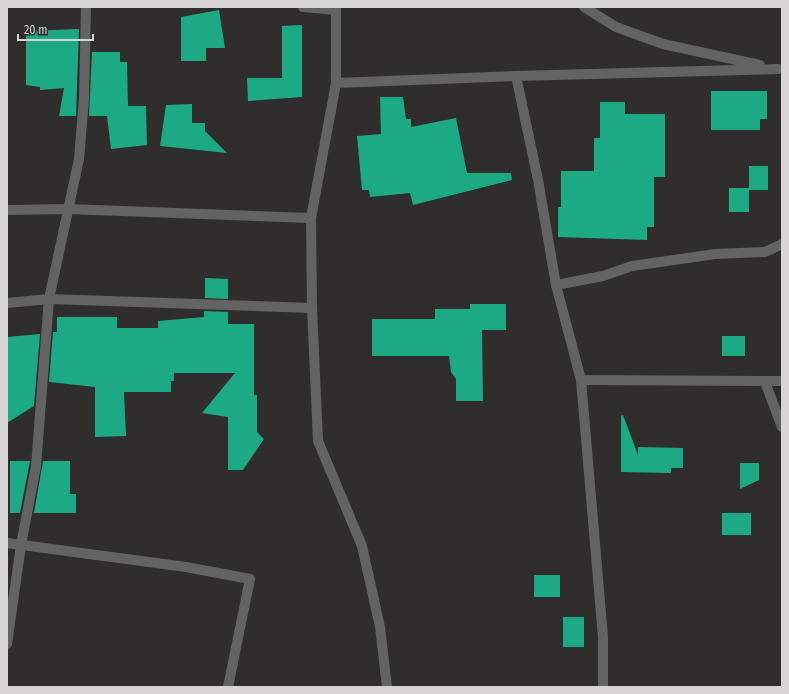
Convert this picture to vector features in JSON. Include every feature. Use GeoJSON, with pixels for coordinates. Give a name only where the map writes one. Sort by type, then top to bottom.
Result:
{"type":"FeatureCollection","features":[{"type":"Feature","properties":{"kind":"street"},"geometry":{"type":"LineString","coordinates":[[7,644],[21,545],[36,466],[49,299],[79,159],[84,98],[86,7]]}},
{"type":"Feature","properties":{"kind":"street"},"geometry":{"type":"LineString","coordinates":[[303,7],[336,8],[336,83],[311,218],[312,308],[318,441],[362,546],[380,627],[387,687]]}},
{"type":"Feature","properties":{"kind":"street"},"geometry":{"type":"LineString","coordinates":[[584,7],[616,27],[663,44],[780,69]]}},
{"type":"Feature","properties":{"kind":"street"},"geometry":{"type":"LineString","coordinates":[[336,83],[516,76],[780,69]]}},
{"type":"Feature","properties":{"kind":"street"},"geometry":{"type":"LineString","coordinates":[[516,76],[538,180],[556,285],[581,380],[602,637],[603,687]]}},
{"type":"Feature","properties":{"kind":"street"},"geometry":{"type":"LineString","coordinates":[[7,210],[68,209],[311,218]]}},
{"type":"Feature","properties":{"kind":"street"},"geometry":{"type":"LineString","coordinates":[[556,285],[603,276],[632,266],[715,254],[765,252],[782,244]]}},
{"type":"Feature","properties":{"kind":"street"},"geometry":{"type":"LineString","coordinates":[[7,303],[49,299],[312,308]]}},
{"type":"Feature","properties":{"kind":"street"},"geometry":{"type":"LineString","coordinates":[[581,380],[782,381]]}},
{"type":"Feature","properties":{"kind":"street"},"geometry":{"type":"LineString","coordinates":[[765,382],[782,426]]}},
{"type":"Feature","properties":{"kind":"street"},"geometry":{"type":"LineString","coordinates":[[7,543],[186,567],[250,579],[228,687]]}},
{"type":"Feature","properties":{"kind":"building"},"geometry":{"type":"Polygon","coordinates":[[[219,10],[225,48],[206,48],[206,61],[181,61],[181,17],[219,10]]]}},
{"type":"Feature","properties":{"kind":"building"},"geometry":{"type":"Polygon","coordinates":[[[302,25],[302,97],[248,101],[247,78],[282,78],[282,26],[302,25]]]}},
{"type":"Feature","properties":{"kind":"building"},"geometry":{"type":"Polygon","coordinates":[[[79,29],[76,116],[59,116],[64,88],[40,90],[40,87],[26,85],[26,31],[79,29]]]}},
{"type":"Feature","properties":{"kind":"building"},"geometry":{"type":"Polygon","coordinates":[[[92,52],[120,52],[120,62],[127,62],[128,106],[146,106],[147,145],[111,149],[107,116],[89,116],[92,52]]]}},
{"type":"Feature","properties":{"kind":"building"},"geometry":{"type":"Polygon","coordinates":[[[711,91],[767,91],[767,119],[760,119],[760,130],[711,130],[711,91]]]}},
{"type":"Feature","properties":{"kind":"building"},"geometry":{"type":"Polygon","coordinates":[[[380,97],[403,97],[406,119],[411,119],[411,127],[456,118],[467,173],[511,173],[512,180],[413,205],[410,193],[370,197],[369,190],[362,190],[357,136],[381,134],[380,97]]]}},
{"type":"Feature","properties":{"kind":"building"},"geometry":{"type":"Polygon","coordinates":[[[600,102],[625,102],[625,114],[665,114],[665,177],[654,177],[654,227],[647,227],[647,240],[558,237],[558,207],[561,207],[561,171],[594,171],[594,138],[600,138],[600,102]]]}},
{"type":"Feature","properties":{"kind":"building"},"geometry":{"type":"Polygon","coordinates":[[[192,104],[192,123],[205,123],[205,131],[227,153],[160,146],[166,105],[192,104]]]}},
{"type":"Feature","properties":{"kind":"building"},"geometry":{"type":"Polygon","coordinates":[[[749,166],[768,166],[768,190],[749,190],[749,212],[729,212],[729,188],[749,188],[749,166]]]}},
{"type":"Feature","properties":{"kind":"building"},"geometry":{"type":"Polygon","coordinates":[[[205,278],[228,279],[228,299],[205,298],[205,278]]]}},
{"type":"Feature","properties":{"kind":"building"},"geometry":{"type":"Polygon","coordinates":[[[470,304],[506,304],[506,330],[482,330],[483,401],[456,401],[456,379],[451,372],[449,356],[372,356],[372,319],[435,319],[435,309],[470,309],[470,304]]]}},
{"type":"Feature","properties":{"kind":"building"},"geometry":{"type":"Polygon","coordinates":[[[204,311],[228,312],[228,324],[254,324],[254,395],[257,395],[257,432],[264,439],[243,470],[228,470],[228,417],[202,413],[235,373],[174,373],[174,381],[171,381],[171,392],[124,392],[126,436],[95,437],[95,387],[49,382],[53,332],[57,332],[57,317],[117,317],[117,328],[158,328],[158,321],[204,317],[204,311]]]}},
{"type":"Feature","properties":{"kind":"building"},"geometry":{"type":"Polygon","coordinates":[[[40,334],[34,406],[7,423],[7,337],[40,334]]]}},
{"type":"Feature","properties":{"kind":"building"},"geometry":{"type":"Polygon","coordinates":[[[722,336],[745,336],[745,356],[722,356],[722,336]]]}},
{"type":"Feature","properties":{"kind":"building"},"geometry":{"type":"Polygon","coordinates":[[[623,415],[638,455],[638,447],[683,448],[683,468],[671,468],[671,473],[621,472],[621,416],[623,415]]]}},
{"type":"Feature","properties":{"kind":"building"},"geometry":{"type":"Polygon","coordinates":[[[10,461],[30,461],[20,513],[10,513],[10,461]]]}},
{"type":"Feature","properties":{"kind":"building"},"geometry":{"type":"Polygon","coordinates":[[[43,461],[70,461],[70,494],[76,494],[76,513],[34,513],[43,461]]]}},
{"type":"Feature","properties":{"kind":"building"},"geometry":{"type":"Polygon","coordinates":[[[740,463],[759,463],[759,480],[740,489],[740,463]]]}},
{"type":"Feature","properties":{"kind":"building"},"geometry":{"type":"Polygon","coordinates":[[[722,513],[751,513],[751,535],[722,535],[722,513]]]}},
{"type":"Feature","properties":{"kind":"building"},"geometry":{"type":"Polygon","coordinates":[[[534,575],[560,575],[560,597],[534,597],[534,575]]]}},
{"type":"Feature","properties":{"kind":"building"},"geometry":{"type":"Polygon","coordinates":[[[563,617],[584,617],[584,647],[563,647],[563,617]]]}}]}
